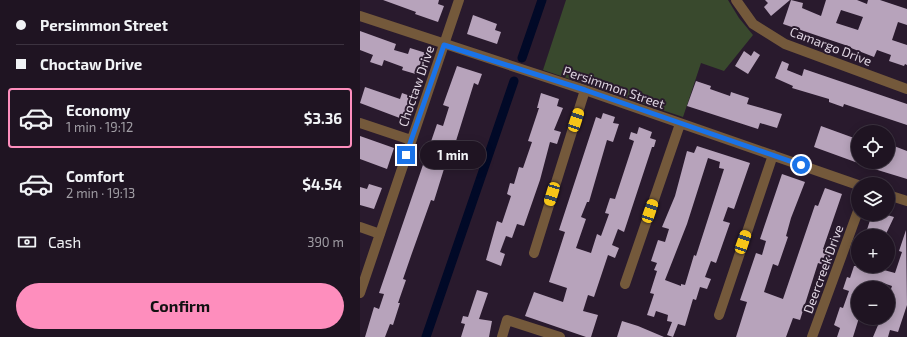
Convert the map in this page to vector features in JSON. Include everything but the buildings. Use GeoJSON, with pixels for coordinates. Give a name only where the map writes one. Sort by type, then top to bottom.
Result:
{"type":"FeatureCollection","features":[{"type":"Feature","properties":{"kind":"street","name":"Choctaw Drive"},"geometry":{"type":"LineString","coordinates":[[360,293],[459,0]]}},
{"type":"Feature","properties":{"kind":"street","name":"Camargo Drive"},"geometry":{"type":"LineString","coordinates":[[736,0],[753,24],[785,44],[907,89]]}},
{"type":"Feature","properties":{"kind":"street","name":"Persimmon Street"},"geometry":{"type":"LineString","coordinates":[[360,16],[444,45],[585,90],[851,183]]}},
{"type":"Feature","properties":{"kind":"street"},"geometry":{"type":"LineString","coordinates":[[534,253],[585,90]]}},
{"type":"Feature","properties":{"kind":"street"},"geometry":{"type":"LineString","coordinates":[[360,123],[411,140]]}},
{"type":"Feature","properties":{"kind":"street"},"geometry":{"type":"LineString","coordinates":[[625,284],[680,124]]}},
{"type":"Feature","properties":{"kind":"street"},"geometry":{"type":"LineString","coordinates":[[719,315],[773,155]]}},
{"type":"Feature","properties":{"kind":"street"},"geometry":{"type":"LineString","coordinates":[[895,197],[907,201]]}},
{"type":"Feature","properties":{"kind":"street","name":"Deercreek Drive"},"geometry":{"type":"LineString","coordinates":[[812,337],[854,221]]}},
{"type":"Feature","properties":{"kind":"street"},"geometry":{"type":"LineString","coordinates":[[360,228],[380,234]]}},
{"type":"Feature","properties":{"kind":"street"},"geometry":{"type":"LineString","coordinates":[[502,337],[507,320],[560,337]]}},
{"type":"Feature","properties":{"kind":"green space"},"geometry":{"type":"Polygon","coordinates":[[[566,0],[728,0],[739,18],[753,35],[724,71],[701,63],[683,117],[543,70],[566,0]]]}},
{"type":"Feature","properties":{"kind":"waterway"},"geometry":{"type":"LineString","coordinates":[[522,58],[542,0]]}},
{"type":"Feature","properties":{"kind":"waterway"},"geometry":{"type":"LineString","coordinates":[[426,337],[514,81]]}},
{"type":"Feature","properties":{"kind":"route"},"geometry":{"type":"LineString","coordinates":[[406,155],[444,45],[585,90],[801,165]]}}]}
